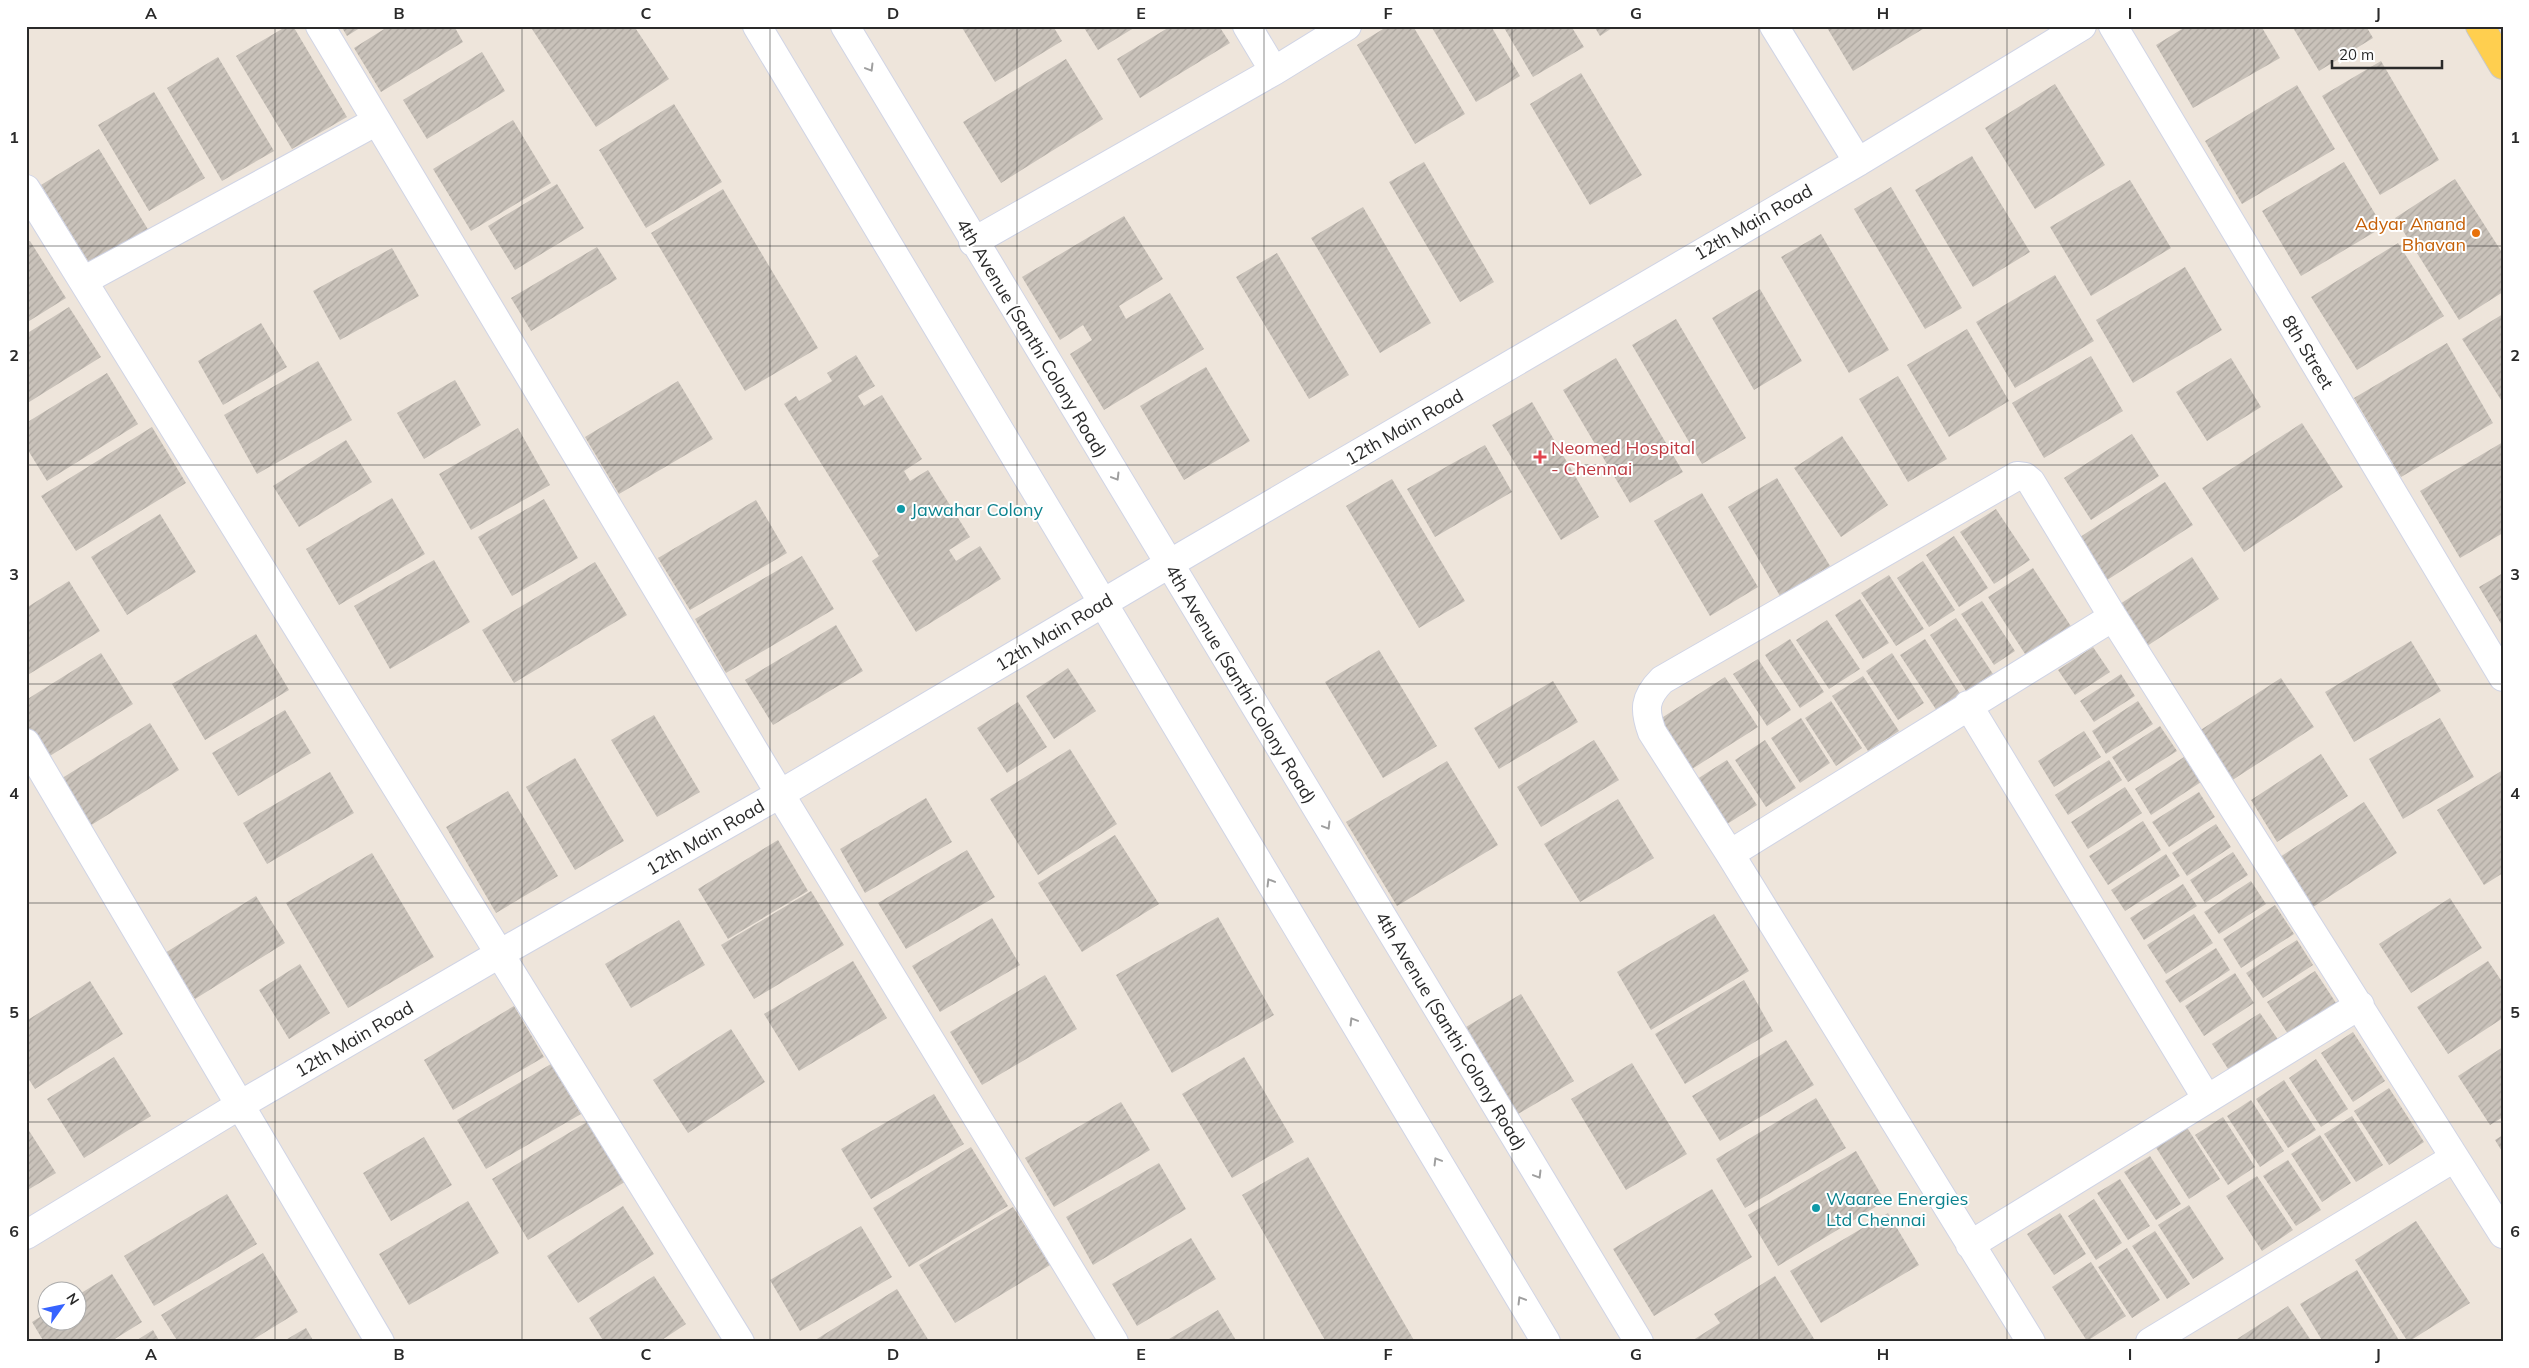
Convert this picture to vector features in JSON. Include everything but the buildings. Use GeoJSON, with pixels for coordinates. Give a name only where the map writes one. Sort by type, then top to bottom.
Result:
{"type":"FeatureCollection","features":[{"type":"Feature","properties":{"kind":"main road"},"geometry":{"type":"LineString","coordinates":[[2480,26],[2503,65]]}},
{"type":"Feature","properties":{"kind":"street"},"geometry":{"type":"LineString","coordinates":[[320,26],[780,794],[1114,1342]]}},
{"type":"Feature","properties":{"kind":"street"},"geometry":{"type":"LineString","coordinates":[[757,26],[1546,1342]]}},
{"type":"Feature","properties":{"kind":"street","name":"4th Avenue (Santhi Colony Road)"},"geometry":{"type":"LineString","coordinates":[[845,26],[1639,1342]]}},
{"type":"Feature","properties":{"kind":"street"},"geometry":{"type":"LineString","coordinates":[[1247,26],[1274,71]]}},
{"type":"Feature","properties":{"kind":"street"},"geometry":{"type":"LineString","coordinates":[[974,242],[1274,71],[1347,26]]}},
{"type":"Feature","properties":{"kind":"street"},"geometry":{"type":"LineString","coordinates":[[1774,26],[1858,162]]}},
{"type":"Feature","properties":{"kind":"street","name":"12th Main Road"},"geometry":{"type":"LineString","coordinates":[[26,1235],[240,1105],[780,794],[1102,603],[1858,162],[2082,26]]}},
{"type":"Feature","properties":{"kind":"street","name":"8th Street"},"geometry":{"type":"LineString","coordinates":[[2113,26],[2503,677]]}},
{"type":"Feature","properties":{"kind":"street"},"geometry":{"type":"LineString","coordinates":[[83,281],[377,121]]}},
{"type":"Feature","properties":{"kind":"street"},"geometry":{"type":"LineString","coordinates":[[26,189],[501,953],[740,1342]]}},
{"type":"Feature","properties":{"kind":"street"},"geometry":{"type":"LineString","coordinates":[[2030,1342],[1730,854],[1652,732],[1646,714],[1648,699],[1654,688],[1662,680],[2017,476],[2025,477],[2031,482],[2113,617],[2503,1234]]}},
{"type":"Feature","properties":{"kind":"street"},"geometry":{"type":"LineString","coordinates":[[1730,854],[2113,617]]}},
{"type":"Feature","properties":{"kind":"street"},"geometry":{"type":"LineString","coordinates":[[1968,705],[2207,1099]]}},
{"type":"Feature","properties":{"kind":"street"},"geometry":{"type":"LineString","coordinates":[[26,743],[380,1342]]}},
{"type":"Feature","properties":{"kind":"street"},"geometry":{"type":"LineString","coordinates":[[1970,1245],[2360,1005]]}},
{"type":"Feature","properties":{"kind":"street"},"geometry":{"type":"LineString","coordinates":[[2150,1342],[2454,1158]]}},
{"type":"Feature","properties":{"kind":"place","name":"Adyar Anand Bhavan"},"geometry":{"type":"Point","coordinates":[2476,233]}},
{"type":"Feature","properties":{"kind":"place","name":"Neomed Hospital - Chennai"},"geometry":{"type":"Point","coordinates":[1540,457]}},
{"type":"Feature","properties":{"kind":"place","name":"Jawahar Colony"},"geometry":{"type":"Point","coordinates":[901,509]}},
{"type":"Feature","properties":{"kind":"place","name":"Waaree Energies Ltd Chennai"},"geometry":{"type":"Point","coordinates":[1816,1208]}}]}
